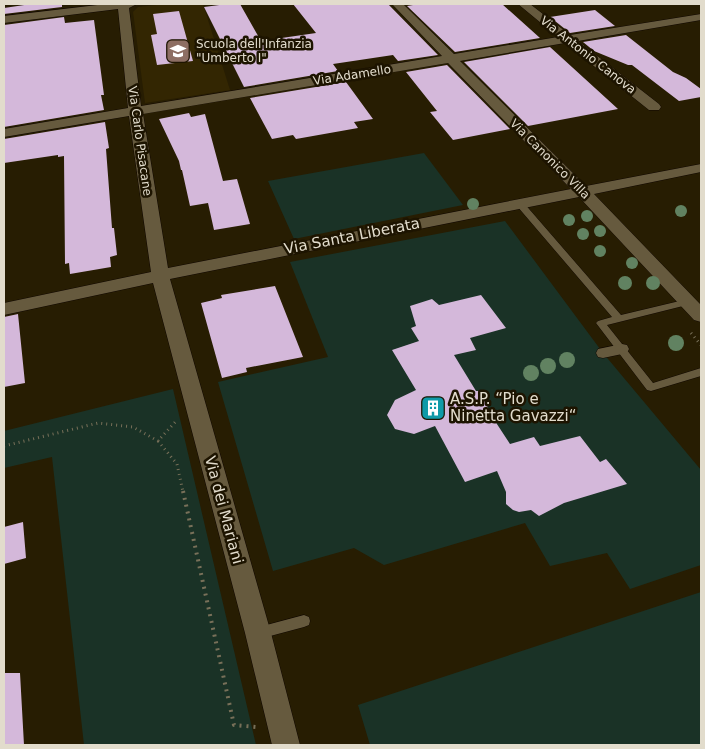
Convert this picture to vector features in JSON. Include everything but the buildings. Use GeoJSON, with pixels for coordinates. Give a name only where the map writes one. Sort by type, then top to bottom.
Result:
{"type":"FeatureCollection","features":[{"type":"Feature","properties":{"kind":"street"},"geometry":{"type":"LineString","coordinates":[[4,20],[71,8],[127,4]]}},
{"type":"Feature","properties":{"kind":"street","name":"Via Carlo Pisacane"},"geometry":{"type":"LineString","coordinates":[[127,4],[135,110],[160,276]]}},
{"type":"Feature","properties":{"kind":"street","name":"Via Canonico Villa"},"geometry":{"type":"LineString","coordinates":[[397,4],[583,192],[701,316]]}},
{"type":"Feature","properties":{"kind":"street","name":"Via Antonio Canova"},"geometry":{"type":"LineString","coordinates":[[523,4],[654,106]]}},
{"type":"Feature","properties":{"kind":"street","name":"Via Adamello"},"geometry":{"type":"LineString","coordinates":[[4,133],[701,17]]}},
{"type":"Feature","properties":{"kind":"street","name":"Via Santa Liberata"},"geometry":{"type":"LineString","coordinates":[[4,309],[276,251],[701,168]]}},
{"type":"Feature","properties":{"kind":"street","name":"Via dei Mariani"},"geometry":{"type":"LineString","coordinates":[[160,276],[258,633],[284,737]]}},
{"type":"Feature","properties":{"kind":"street"},"geometry":{"type":"LineString","coordinates":[[603,353],[622,349]]}},
{"type":"Feature","properties":{"kind":"lane"},"geometry":{"type":"LineString","coordinates":[[520,204],[618,318]]}},
{"type":"Feature","properties":{"kind":"lane"},"geometry":{"type":"LineString","coordinates":[[688,302],[601,322],[652,387],[701,372]]}},
{"type":"Feature","properties":{"kind":"lane"},"geometry":{"type":"LineString","coordinates":[[258,633],[304,621]]}},
{"type":"Feature","properties":{"kind":"path"},"geometry":{"type":"LineString","coordinates":[[158,441],[194,402]]}},
{"type":"Feature","properties":{"kind":"path"},"geometry":{"type":"LineString","coordinates":[[4,446],[98,423],[133,426],[158,441],[177,464],[234,725],[284,737]]}},
{"type":"Feature","properties":{"kind":"shaded area","name":"Scuola dell'Infanzia \"Umberto I\""},"geometry":{"type":"Polygon","coordinates":[[[165,4],[203,4],[230,90],[145,103],[133,12],[138,7],[165,4]]]}},
{"type":"Feature","properties":{"kind":"green space"},"geometry":{"type":"Polygon","coordinates":[[[424,153],[463,205],[294,239],[268,181],[424,153]]]}},
{"type":"Feature","properties":{"kind":"green space"},"geometry":{"type":"Polygon","coordinates":[[[505,221],[603,353],[701,470],[701,565],[630,589],[607,553],[550,566],[525,523],[384,565],[354,548],[273,571],[218,382],[328,357],[290,262],[505,221]]]}},
{"type":"Feature","properties":{"kind":"green space"},"geometry":{"type":"Polygon","coordinates":[[[173,389],[256,745],[84,745],[52,457],[4,468],[4,431],[173,389]]]}},
{"type":"Feature","properties":{"kind":"green space"},"geometry":{"type":"Polygon","coordinates":[[[701,592],[701,745],[370,745],[358,705],[701,592]]]}},
{"type":"Feature","properties":{"kind":"place","name":"Scuola dell'Infanzia \"Umberto I\""},"geometry":{"type":"Point","coordinates":[178,51]}},
{"type":"Feature","properties":{"kind":"place","name":"A.S.P. “Pio e Ninetta Gavazzi“"},"geometry":{"type":"Point","coordinates":[433,408]}}]}
